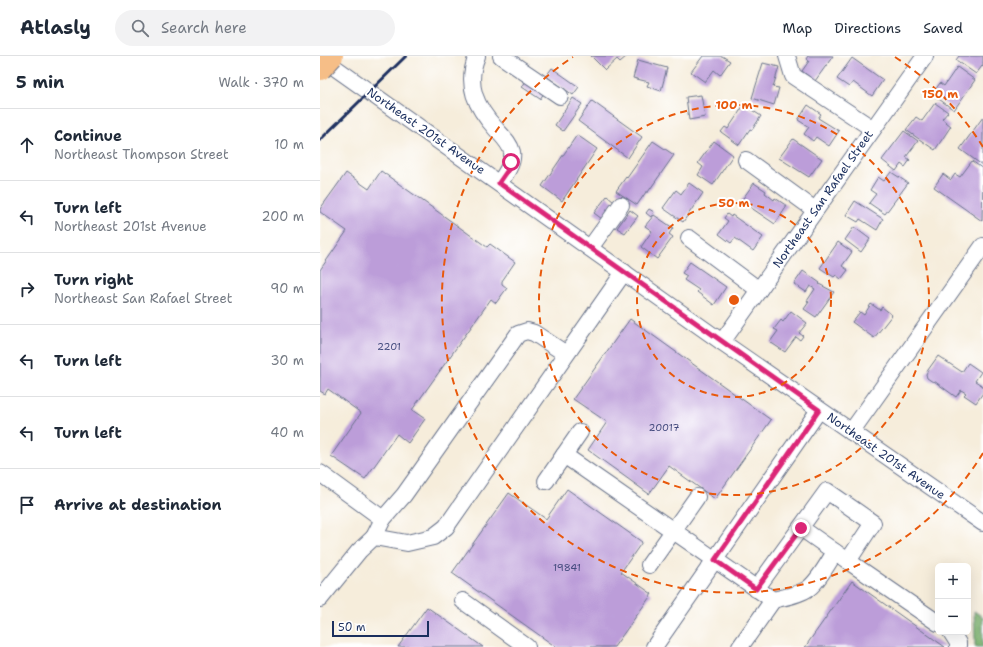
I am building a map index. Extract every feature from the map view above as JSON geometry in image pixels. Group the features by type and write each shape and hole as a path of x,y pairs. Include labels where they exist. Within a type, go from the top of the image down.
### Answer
{"highway":[{"path":"320,69 332,56"}],"street":[{"path":"477,56 473,66 472,82 478,106 487,120 508,142 512,152 508,170 499,183"},
{"path":"501,56 560,96"},
{"path":"787,56 793,76 873,129"},
{"name":"Northeast San Rafael Street","path":"722,342 925,56"},
{"name":"Northeast 201st Avenue","path":"320,57 850,432 983,523"},
{"path":"746,160 816,210"},
{"path":"590,248 621,205"},
{"path":"689,238 759,290"},
{"path":"850,432 983,246"},
{"path":"374,536 407,543 433,537 446,527 624,272"},
{"path":"320,599 359,551 374,536 382,519 404,495 518,334 527,331 534,333 566,354"},
{"path":"654,647 819,410"},
{"path":"546,481 580,432"},
{"path":"564,455 773,600"},
{"path":"320,473 382,519"},
{"path":"740,647 773,600 800,593 809,588 873,523 827,492 756,589"},
{"path":"649,565 697,497"},
{"path":"801,528 935,621"},
{"path":"463,601 527,647"},
{"path":"953,635 958,643 958,647"}],"green space":[{"path":"974,611 983,617 983,647 975,647"}],"building":[{"path":"591,56 627,56 620,62 617,59 605,70"},
{"path":"703,56 722,56 730,61 720,75 714,70 705,82 691,72"},
{"path":"808,56 833,56 815,81 802,71 809,61 806,59"},
{"path":"959,56 983,56 983,67 982,66 976,74 956,60"},
{"path":"852,58 883,80 872,96 853,82 849,87 837,79"},
{"path":"638,60 667,68 661,91 647,86 649,82 633,78"},
{"path":"763,63 779,67 773,87 779,88 774,105 752,98"},
{"path":"957,67 975,80 954,110 932,94 940,83 944,86"},
{"path":"552,68 579,87 573,95 546,76"},
{"path":"528,78 546,90 540,99 522,87"},
{"path":"701,95 705,117 689,120 686,97"},
{"path":"573,98 582,104 563,131 555,125"},
{"path":"592,101 642,137 628,158 578,121"},
{"path":"935,103 948,112 942,119 951,126 935,150 906,130 916,117 922,121"},
{"path":"744,105 761,116 752,130 750,129 739,145 721,132 725,127 728,129"},
{"path":"808,105 821,114 818,118 839,131 829,146 816,137 813,141 804,134 809,127 798,120"},
{"path":"983,117 983,163 982,165 960,149"},
{"path":"904,131 918,141 906,157 910,160 905,167 901,164 896,171 882,160"},
{"path":"577,135 597,149 562,201 542,186"},
{"path":"793,139 822,159 809,177 779,158"},
{"path":"653,141 674,155 637,205 616,191"},
{"path":"714,141 733,155 713,185 698,175 703,167 698,163"},
{"path":"972,161 983,169 982,221 934,187 943,174 951,180 955,174 960,177"},
{"path":"381,171 487,247 490,244 515,262 502,281 502,284 507,288 496,303 491,299 412,410 425,419 408,443 397,434 365,479 331,456 361,413 328,389 325,394 320,391 320,270 347,231 320,212 320,209 346,173 369,189"},
{"path":"891,172 908,183 885,214 869,203 876,194 870,190 878,177 884,181"},
{"path":"689,183 703,193 683,222 663,208 676,190 681,194"},
{"path":"754,183 766,191 765,193 774,200 775,198 787,206 775,224 741,201"},
{"path":"607,196 614,202 602,219 594,213"},
{"path":"855,201 883,219 877,230 860,219 858,222 846,215"},
{"path":"649,209 654,212 651,217 646,213"},
{"path":"630,210 638,216 625,233 617,228"},
{"path":"727,214 731,217 732,215 763,237 753,251 735,238 731,243 719,234 728,221 724,218"},
{"path":"654,215 673,228 669,234 673,237 657,259 641,247 652,231 645,226"},
{"path":"854,227 870,239 861,252 845,240"},
{"path":"838,242 852,252 842,266 848,270 841,279 836,275 834,277 820,268"},
{"path":"690,262 726,287 714,305 697,292 699,290 684,280 687,276 682,273"},
{"path":"803,271 820,283 819,284 834,292 816,317 804,309 809,302 807,301 815,289 810,286 806,292 794,284"},
{"path":"871,304 880,310 882,307 892,315 874,338 852,322 860,312 864,315"},
{"path":"791,311 807,323 799,333 803,336 800,340 796,337 785,352 770,342 778,331 774,329 781,320 783,322"},
{"path":"630,319 771,420 715,499 669,466 649,494 588,450 607,422 573,399"},
{"path":"938,356 962,372 968,363 981,372 975,381 983,386 983,393 976,403 964,395 966,393 961,390 956,397 934,381 933,382 927,378 926,374 928,370"},
{"path":"567,489 642,542 621,572 652,594 614,647 556,647 452,573 509,493 546,519"},
{"path":"852,581 945,647 805,647"},
{"path":"427,607 483,647 398,647"}],"railway":[{"path":"320,140 406,56"}],"route":[{"path":"511,162 508,170 499,183 819,410 715,560 756,589 801,528"}]}
